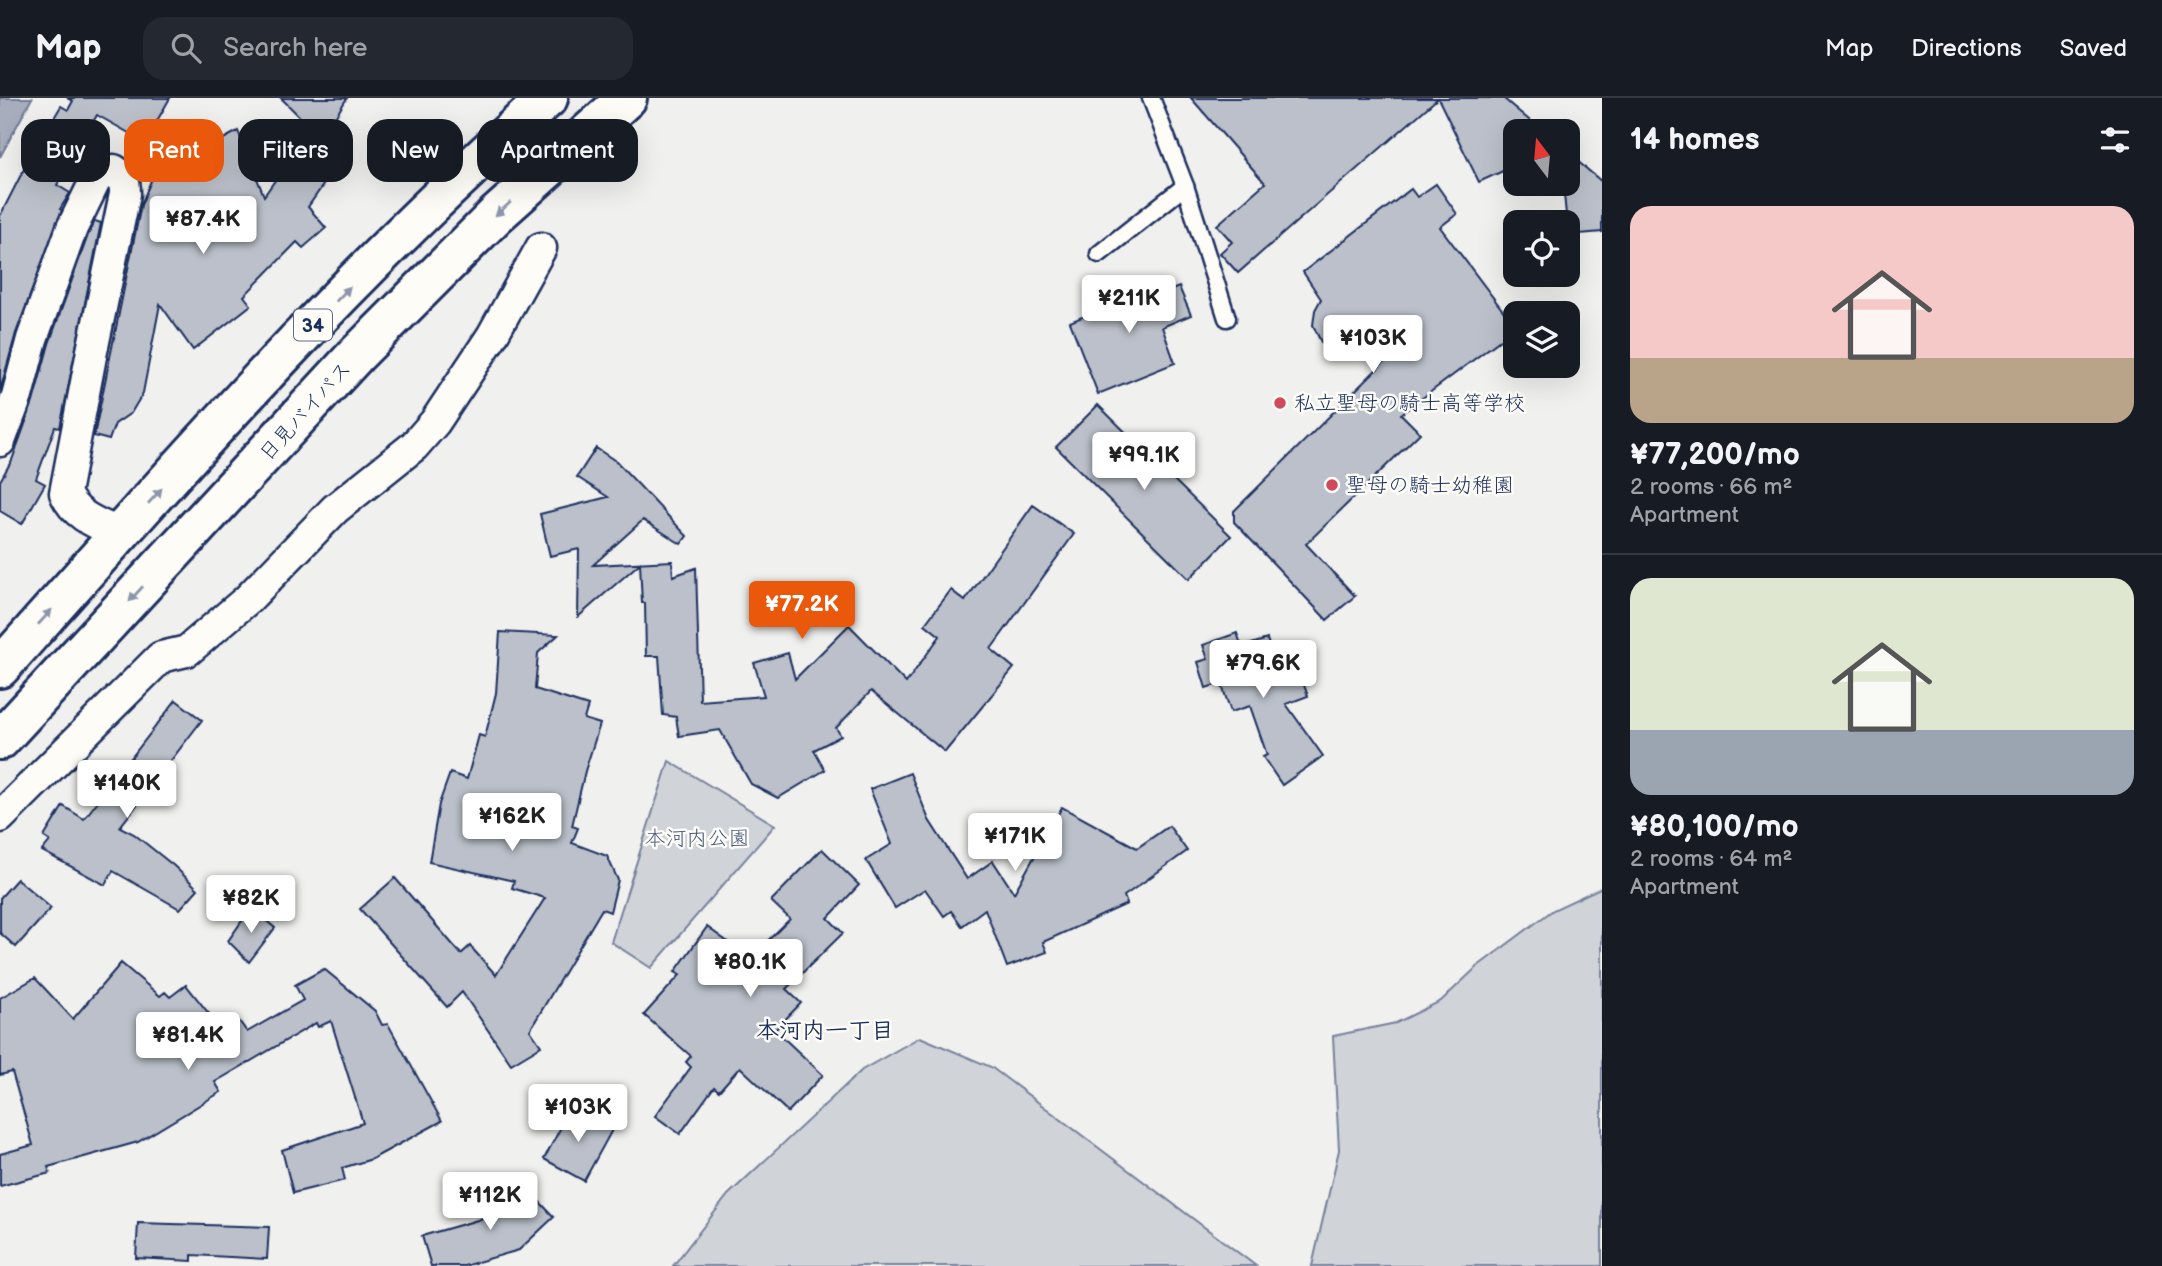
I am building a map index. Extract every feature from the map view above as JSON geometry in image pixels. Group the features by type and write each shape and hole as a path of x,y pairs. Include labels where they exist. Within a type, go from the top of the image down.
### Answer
{"highway":[{"name":"34","path":"0,668 229,413 364,272 548,98"},
{"name":"日見バイパス","path":"0,740 356,355 496,215 627,98"},
{"path":"121,534 181,543"}],"street":[{"path":"0,441 17,396 32,339 72,228 97,177 114,170 122,175 125,194 65,493 69,503 80,513 121,534"},
{"path":"0,817 161,657 187,650 197,642 248,599 335,509 414,446 435,422 492,336 541,248"}],"lane":[{"path":"1151,98 1185,186 1227,318"},
{"path":"1099,254 1185,186"}],"green space":[{"name":"本河内公園","path":"669,761 775,825 651,968 611,942"},
{"path":"1602,887 1602,1266 1312,1266 1339,1150 1333,1036 1396,1023 1441,1001 1478,966 1553,910"},
{"path":"920,1037 991,1067 1256,1266 673,1266 728,1195 862,1070"}],"water":[{"path":"0,98 32,98 0,157"}],"building":[{"path":"67,98 170,98 158,119 124,119 124,130 110,122 110,119 97,115 95,119 53,119 61,106 68,110 73,101"},
{"path":"281,98 347,98 334,119 302,119"},
{"path":"1191,98 1438,98 1238,273 1220,253 1232,242 1217,225 1265,183"},
{"path":"1438,98 1503,98 1528,119 1503,119 1503,171 1479,182"},
{"path":"238,131 238,182 258,182 264,196 274,182 325,182 308,207 326,228 303,248 297,242 244,296 251,305 193,350 160,304 143,393 131,413 115,424 109,440 94,436 141,205 150,182 224,182 224,139"},
{"path":"1580,163 1602,182 1602,232 1580,234 1580,210 1566,210 1564,196 1580,196"},
{"path":"21,175 21,182 59,182 57,185 70,193 60,209 62,210 16,333 0,391 0,216"},
{"path":"1436,184 1457,214 1440,227 1503,311 1503,338 1401,414 1420,433 1306,544 1355,596 1327,620 1234,522 1234,511 1388,358 1335,353 1321,342 1313,325 1315,310 1321,299 1303,272 1411,189 1417,197"},
{"path":"95,221 101,223 60,428 55,427 36,479 45,484 22,524 0,511 0,481 12,460 33,402 49,344"},
{"path":"1139,280 1147,300 1179,287 1191,315 1162,327 1175,363 1098,394 1070,322 1111,305 1106,292"},
{"path":"1098,405 1231,536 1189,579 1056,447"},
{"path":"596,448 617,462 687,536 681,544 643,520 593,565 672,561 673,576 696,568 700,701 764,696 754,663 788,653 795,679 849,625 906,683 940,636 925,624 951,590 965,601 1033,505 1074,534 991,649 1014,668 945,752 871,691 836,728 841,736 814,750 825,770 778,798 751,784 720,730 679,736 676,717 663,715 659,656 646,656 645,603 642,603 640,563 578,617 579,549 550,556 540,514 608,497 577,477"},
{"path":"500,632 558,635 538,653 535,689 588,706 584,719 600,724 572,826 578,828 572,843 607,856 618,880 610,912 602,909 530,1030 541,1046 511,1064 462,992 447,1007 360,909 395,878 461,954 470,946 496,975 545,898 512,888 514,881 429,862 439,804 450,773 467,779 479,735 485,737 496,693"},
{"path":"1237,633 1242,647 1267,639 1279,674 1297,667 1308,696 1286,704 1323,756 1282,785 1263,757 1267,755 1250,706 1231,712 1221,683 1206,688 1198,662 1208,659 1203,645"},
{"path":"176,700 202,720 120,827 134,834 198,889 180,909 113,871 105,885 42,851 50,841 44,837 63,806 84,819"},
{"path":"910,773 929,820 967,879 993,861 1014,893 1062,807 1137,848 1169,826 1187,851 1124,896 1127,904 1043,942 1047,952 1007,967 985,909 962,926 951,911 944,916 925,889 895,908 866,860 892,844 870,789"},
{"path":"822,849 859,885 828,918 843,933 786,989 801,1003 775,1030 823,1075 788,1112 740,1067 719,1091 714,1087 680,1134 655,1116 691,1067 686,1062 691,1056 644,1015 680,975 675,972 707,927 750,958 790,919 771,901"},
{"path":"17,879 51,908 16,947 0,933 0,898"},
{"path":"251,908 275,928 249,962 228,941"},
{"path":"121,963 160,996 165,992 170,997 186,985 210,1015 186,1046 237,1018 247,1032 303,1000 295,985 324,969 375,1011 382,1025 388,1024 442,1121 372,1159 342,1168 345,1180 293,1193 282,1150 363,1123 331,1021 318,1027 316,1023 215,1082 221,1092 138,1142 48,1167 50,1173 0,1186 0,1154 33,1145 12,1072 0,1075 0,998 35,978 73,1019"},
{"path":"571,1108 612,1130 584,1181 544,1159"},
{"path":"521,1182 554,1217 519,1250 464,1266 431,1266 422,1236 481,1219"},
{"path":"138,1223 269,1227 267,1259 192,1255 192,1261 136,1258"}],"place":[{"name":"私立聖母の騎士高等学校","path":"1280,403"},
{"name":"聖母の騎士幼稚園","path":"1332,485"}],"district":[{"name":"本河内一丁目","path":"825,1030"}]}
